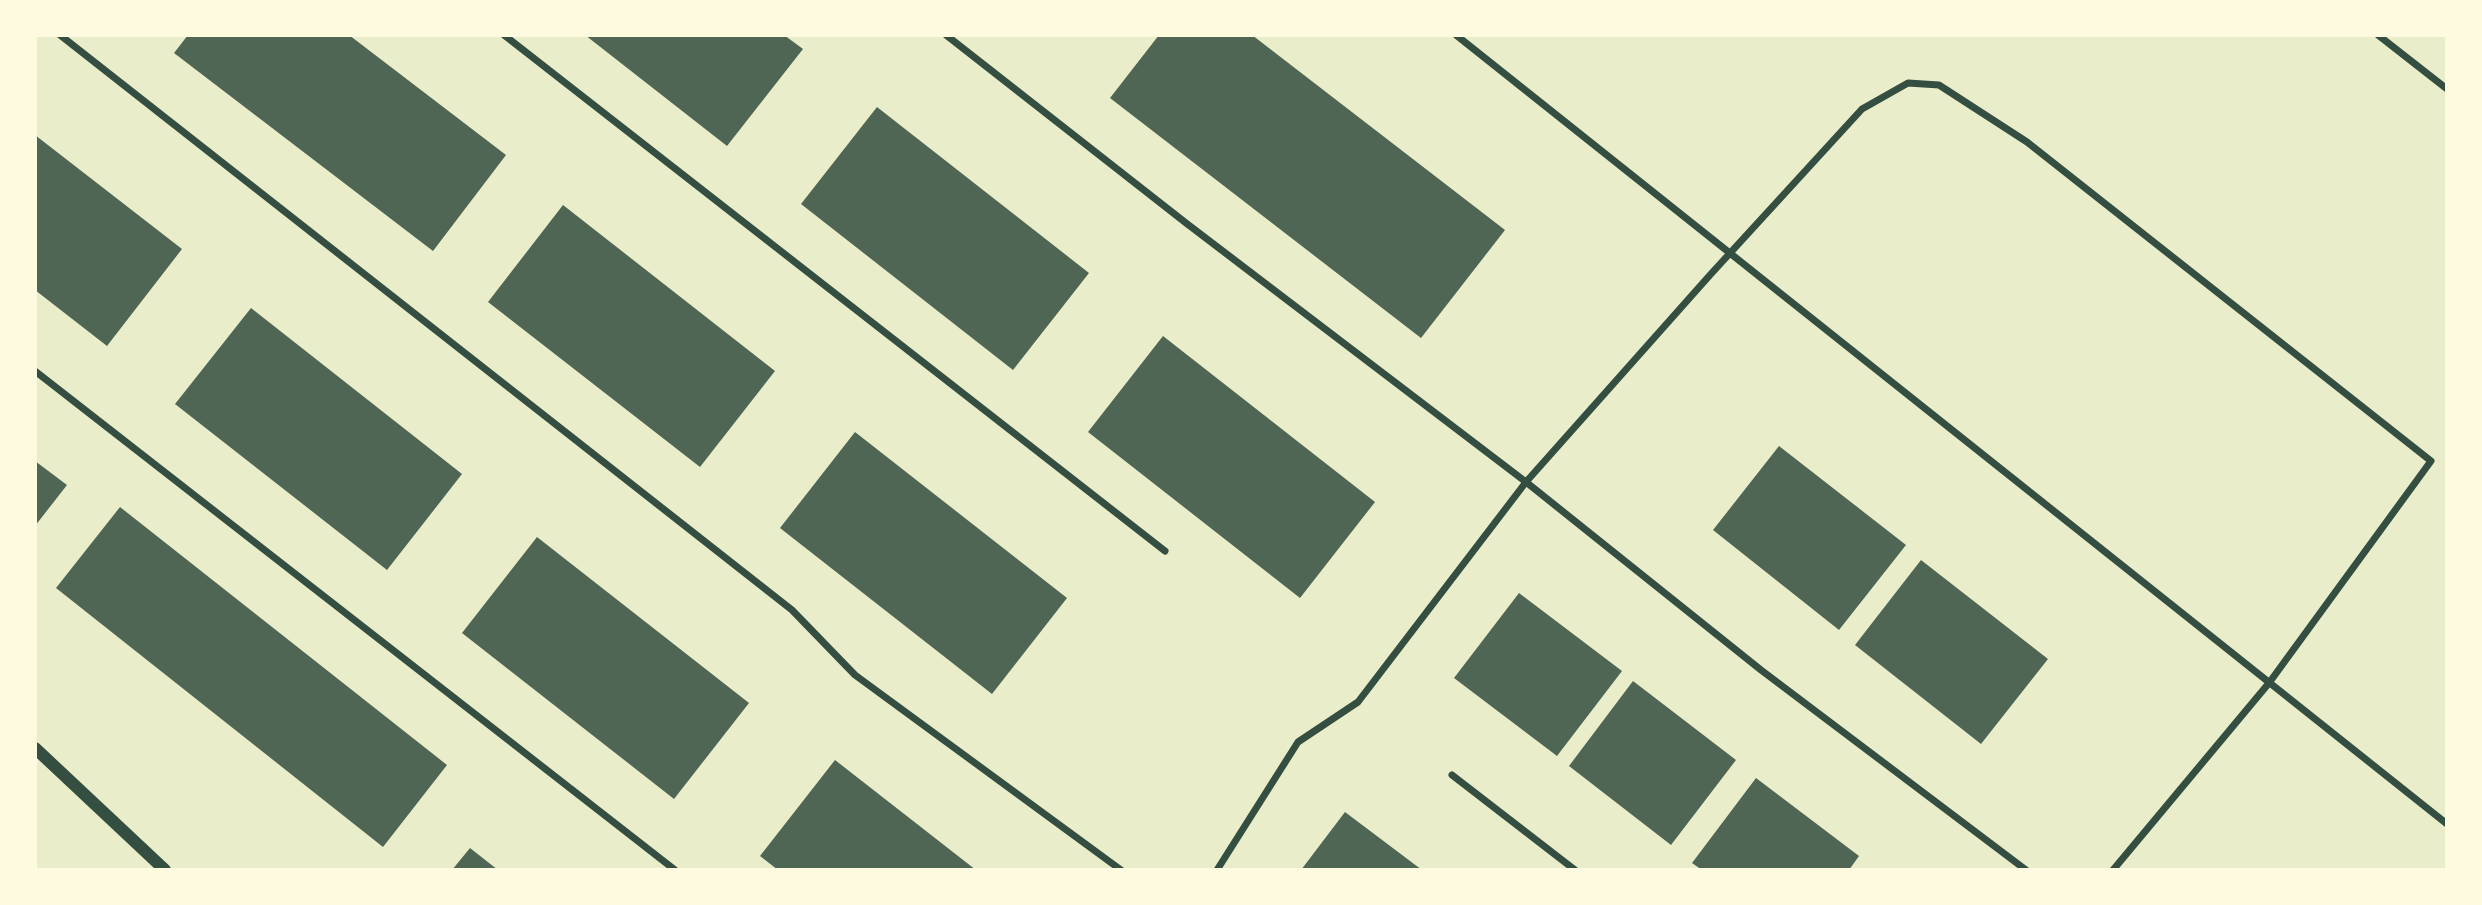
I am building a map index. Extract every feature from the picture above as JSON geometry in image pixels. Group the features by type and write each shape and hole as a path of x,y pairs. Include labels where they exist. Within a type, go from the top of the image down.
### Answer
{"street":[{"path":"60,35 792,610 855,675 1121,870"},
{"path":"504,35 1165,551"},
{"path":"946,35 1197,232 1526,482 1761,670 2026,870"},
{"path":"1456,35 2447,824"},
{"path":"2378,35 2447,89"},
{"path":"1217,870 1298,742 1358,702 1526,482 1862,109 1908,83 1939,85 2027,142 2431,461 2269,683 2113,870"},
{"path":"35,372 675,870"},
{"path":"35,748 165,870"},
{"path":"1452,775 1575,870"}],"building":[{"path":"188,35 349,35 506,155 433,251 174,53"},
{"path":"585,35 784,35 803,49 727,146"},
{"path":"1159,35 1252,35 1505,230 1421,338 1110,98"},
{"path":"877,107 1089,273 1013,370 801,204"},
{"path":"35,135 182,249 107,346 35,290"},
{"path":"563,205 775,371 700,467 488,302"},
{"path":"251,308 462,474 387,570 175,404"},
{"path":"1163,336 1375,502 1300,598 1088,432"},
{"path":"855,432 1067,598 992,694 780,528"},
{"path":"1779,446 1906,545 1839,630 1713,530"},
{"path":"35,461 67,485 35,526"},
{"path":"120,507 447,765 383,847 56,588"},
{"path":"537,537 749,703 674,799 462,633"},
{"path":"1921,560 2048,659 1981,744 1855,645"},
{"path":"1519,593 1622,671 1557,756 1454,678"},
{"path":"1633,681 1736,760 1671,845 1569,766"},
{"path":"835,760 976,870 778,870 760,856"},
{"path":"1756,778 1859,856 1849,870 1702,870 1692,863"},
{"path":"1345,812 1422,870 1301,870"},
{"path":"470,848 498,870 452,870"}]}
